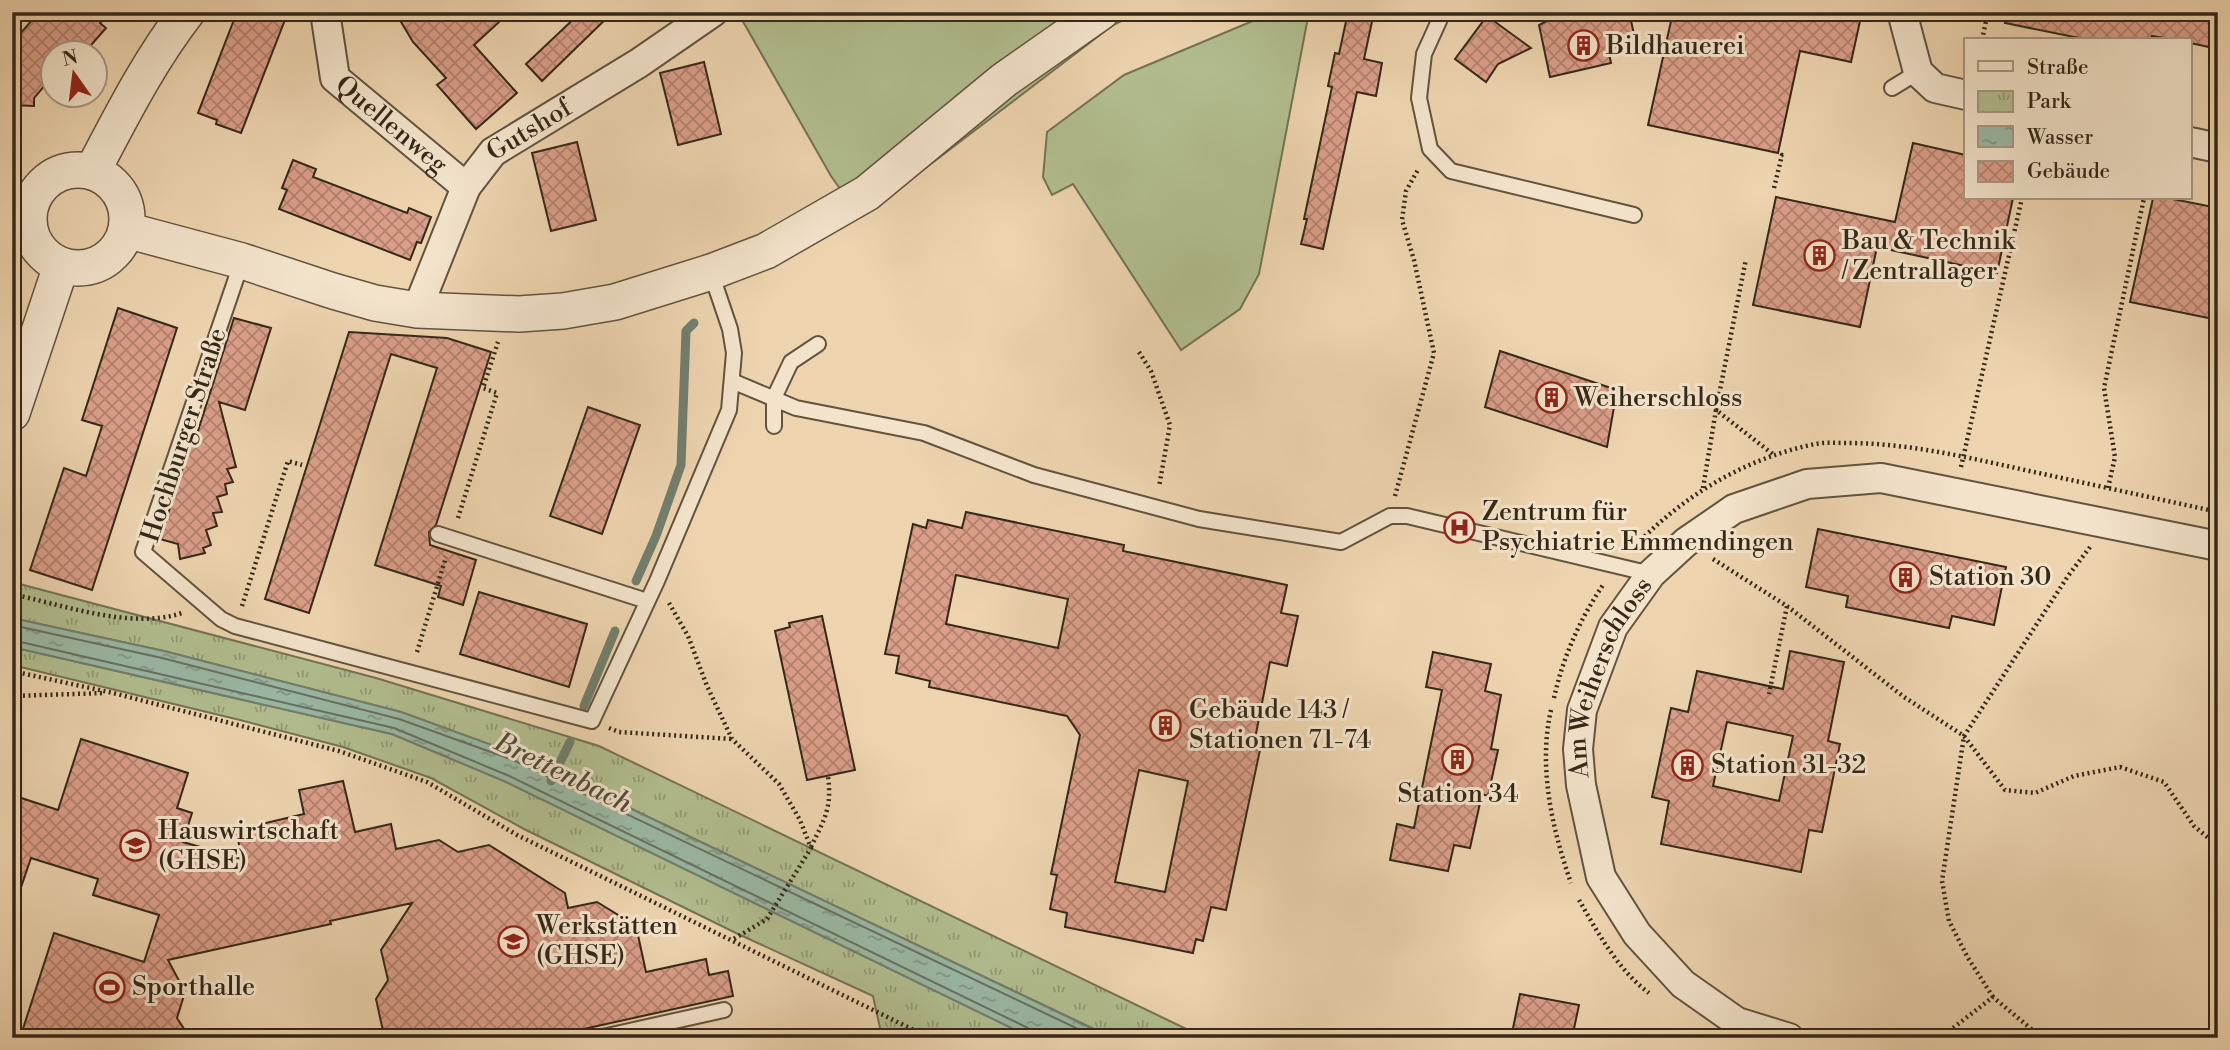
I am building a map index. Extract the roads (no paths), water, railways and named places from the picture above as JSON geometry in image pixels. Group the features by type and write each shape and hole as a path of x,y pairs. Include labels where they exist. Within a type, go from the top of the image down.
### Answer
{"street":[{"path":"92,172 142,80 169,35 187,12"},
{"name":"Quellenweg","path":"325,12 335,78 466,187"},
{"name":"Gutshof","path":"417,310 466,187 494,152 639,63 713,12"},
{"path":"126,230 242,261 375,303 417,310 519,314 563,311 615,302 711,272 766,251 867,192 1004,80 1101,12"},
{"path":"1902,12 1919,72 1935,89 1964,95"},
{"path":"2192,142 2218,148"},
{"path":"72,170 92,172 109,180 122,195 127,212 126,230 118,248 101,263 80,268 61,266 46,257 34,243 21,205 51,177 72,170"},
{"path":"12,413 61,266"},
{"name":"Am Weiherschloss","path":"1789,1038 1737,1022 1682,984 1637,934 1601,877 1581,785 1578,749 1582,710 1613,627 1651,574 1686,542 1734,509 1807,484 1881,478 2218,546"}],"lane":[{"path":"1443,12 1423,54 1419,98 1430,149 1451,171 1634,215"},
{"path":"1892,88 1919,72"},
{"name":"Hochburger Straße","path":"242,261 144,552 221,619 235,626 592,721 647,601"},
{"path":"438,534 647,601 725,422 732,381 733,354 730,330 711,272"},
{"path":"774,426 774,398 791,362 818,344"},
{"path":"732,381 796,408 924,433 1034,475 1199,519 1341,542 1390,516 1407,516 1651,574"},
{"path":"598,1038 724,1010"}],"water":[{"path":"12,618 164,651 401,712 516,754 1112,1038 1032,1038 504,781 392,734 12,647"}],"waterway":[{"path":"636,581 656,536 681,465 686,331 694,323"},
{"path":"584,706 615,631"},
{"name":"Brettenbach","path":"551,781 570,742"}],"place":[{"name":"Bildhauerei","path":"1583,46"},
{"name":"Bau & Technik / Zentrallager","path":"1819,256"},
{"name":"Weiherschloss","path":"1551,398"},
{"name":"Zentrum für Psychiatrie Emmendingen","path":"1459,527"},
{"name":"Station 30","path":"1906,577"},
{"name":"Gebäude 143 / Stationen 71-74","path":"1166,725"},
{"name":"Station 34","path":"1458,759"},
{"name":"Station 31-32","path":"1688,765"},
{"name":"Hauswirtschaft (GHSE)","path":"135,846"},
{"name":"Werkstätten (GHSE)","path":"513,941"},
{"name":"Sporthalle","path":"109,987"}]}
